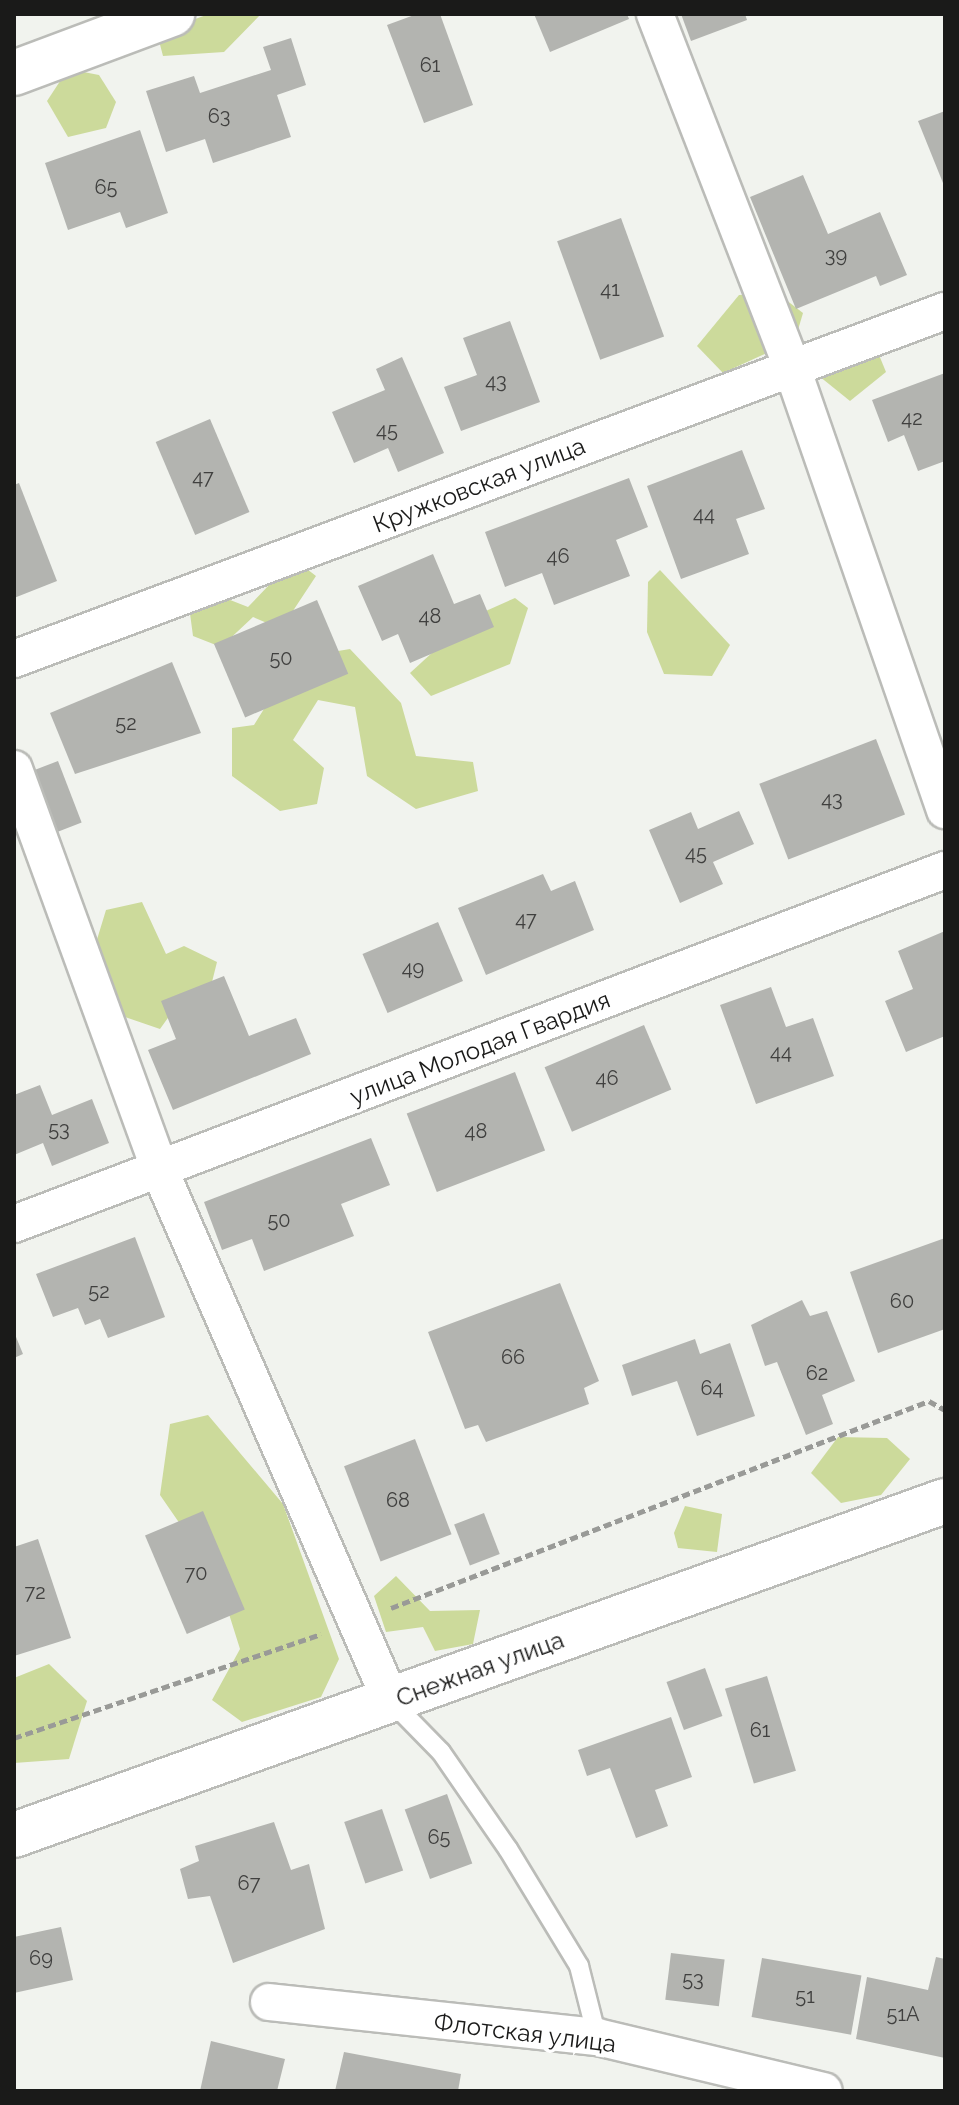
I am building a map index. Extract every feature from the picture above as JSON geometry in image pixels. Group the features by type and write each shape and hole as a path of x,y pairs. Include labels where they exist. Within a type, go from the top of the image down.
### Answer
{"street":[{"path":"14,73 172,14"},
{"path":"655,14 792,368 945,810"},
{"name":"Кружковская улица","path":"14,659 945,311"},
{"path":"14,769 160,1171 391,1701"},
{"name":"улица Молодая Гвардия","path":"14,1224 945,870"},
{"name":"Снежная улица","path":"14,1835 945,1502"},
{"name":"Флотская улица","path":"269,2002 597,2037 824,2091"}],"lane":[{"path":"391,1701 441,1752 508,1849 579,1966 597,2037"}],"path":[{"path":"14,1738 354,1622 929,1401 945,1410"}],"green space":[{"path":"209,14 261,14 224,52 163,56 157,33"},
{"path":"68,69 99,75 116,102 106,128 68,137 47,101"},
{"path":"777,293 803,313 795,340 723,373 697,346 739,295"},
{"path":"870,333 886,372 850,401 819,376"},
{"path":"294,559 316,576 281,629 253,617 221,647 193,636 189,606 220,596 248,607"},
{"path":"660,570 730,645 712,676 664,674 647,632 648,582"},
{"path":"515,598 528,608 510,664 431,696 410,673 470,618"},
{"path":"350,649 401,703 416,756 473,762 478,791 416,809 367,776 355,707 318,700 293,740 324,768 317,804 280,811 232,776 232,728 254,725 285,675 308,656"},
{"path":"142,902 166,954 184,946 217,962 209,994 180,1001 160,1029 125,1017 95,946 106,910"},
{"path":"208,1415 283,1504 339,1659 321,1697 242,1722 212,1700 240,1649 218,1579 160,1495 170,1424"},
{"path":"838,1437 887,1438 910,1459 881,1495 841,1503 811,1473"},
{"path":"685,1506 722,1514 717,1552 678,1548 674,1533"},
{"path":"396,1576 430,1611 480,1610 473,1644 435,1651 423,1627 386,1632 374,1596"},
{"path":"49,1664 87,1701 69,1759 14,1763 14,1678"}],"building":[{"path":"417,14 440,14 473,105 424,123 387,25"},
{"path":"534,14 627,14 629,19 550,52"},
{"path":"681,14 745,14 747,20 691,41"},
{"path":"291,38 306,85 277,95 291,137 213,163 205,139 166,152 146,91 194,76 200,93 271,70 263,47"},
{"path":"945,111 945,188 918,121"},
{"path":"140,130 168,213 126,228 120,212 68,230 45,163"},
{"path":"803,175 828,234 880,212 907,275 880,286 876,276 796,309 750,197"},
{"path":"621,218 664,336 600,360 557,241"},
{"path":"510,321 540,402 461,431 444,387 477,375 463,338"},
{"path":"402,357 444,453 398,472 388,448 354,463 332,412 385,390 376,369"},
{"path":"945,373 945,461 918,471 904,435 888,442 872,400"},
{"path":"210,419 249,512 195,535 156,442"},
{"path":"742,450 765,509 736,519 749,554 681,579 647,486"},
{"path":"629,478 648,527 616,540 630,576 554,605 542,573 505,587 485,532"},
{"path":"19,483 57,581 14,598 14,485"},
{"path":"433,554 454,604 480,594 494,627 410,663 398,634 382,641 358,586"},
{"path":"317,600 348,674 245,717 214,644"},
{"path":"172,662 201,733 75,774 50,713"},
{"path":"876,739 905,815 788,859 759,784"},
{"path":"58,761 82,823 41,838 17,777"},
{"path":"739,811 754,844 713,862 723,884 680,903 649,830 691,812 698,829"},
{"path":"543,874 551,891 575,881 594,930 486,975 458,908"},
{"path":"438,922 463,981 388,1013 363,954"},
{"path":"945,931 945,1036 906,1052 885,1001 913,989 898,951"},
{"path":"224,976 249,1036 296,1018 311,1054 173,1110 148,1050 176,1039 161,1001"},
{"path":"771,987 786,1027 813,1018 834,1076 756,1104 720,1005"},
{"path":"644,1025 671,1089 572,1132 545,1067"},
{"path":"515,1072 545,1150 437,1192 407,1114"},
{"path":"40,1085 52,1115 92,1099 109,1143 52,1166 43,1143 14,1155 14,1095"},
{"path":"371,1138 390,1185 341,1204 354,1236 264,1271 252,1239 222,1250 204,1202"},
{"path":"135,1237 165,1317 108,1338 100,1319 85,1325 78,1308 53,1317 36,1274"},
{"path":"945,1238 945,1329 878,1353 850,1272"},
{"path":"560,1283 599,1381 584,1388 589,1404 486,1442 478,1425 465,1429 428,1332"},
{"path":"802,1300 810,1316 827,1311 855,1381 822,1395 833,1424 806,1435 777,1362 765,1366 751,1325"},
{"path":"14,1332 23,1354 14,1358"},
{"path":"695,1339 700,1354 730,1343 755,1416 697,1436 677,1381 632,1396 622,1365"},
{"path":"415,1439 452,1534 381,1561 344,1466"},
{"path":"203,1511 245,1609 187,1634 145,1536"},
{"path":"484,1513 500,1554 470,1566 454,1524"},
{"path":"38,1539 71,1638 14,1656 14,1547"},
{"path":"705,1668 722,1716 684,1730 666,1682"},
{"path":"767,1676 796,1771 754,1784 725,1689"},
{"path":"671,1717 692,1777 655,1790 668,1826 636,1838 610,1768 587,1776 578,1750"},
{"path":"447,1794 472,1864 430,1879 405,1809"},
{"path":"382,1809 403,1870 365,1883 344,1822"},
{"path":"274,1822 291,1870 309,1864 325,1929 233,1963 210,1896 188,1899 180,1869 199,1861 195,1846"},
{"path":"61,1927 73,1980 14,1993 14,1937"},
{"path":"671,1953 725,1960 719,2006 665,2000"},
{"path":"936,1957 945,1959 945,2058 856,2039 867,1977 928,1990"},
{"path":"762,1958 861,1976 851,2035 752,2017"},
{"path":"211,2041 285,2059 277,2091 200,2091"},
{"path":"344,2052 461,2074 458,2091 335,2091"}]}
